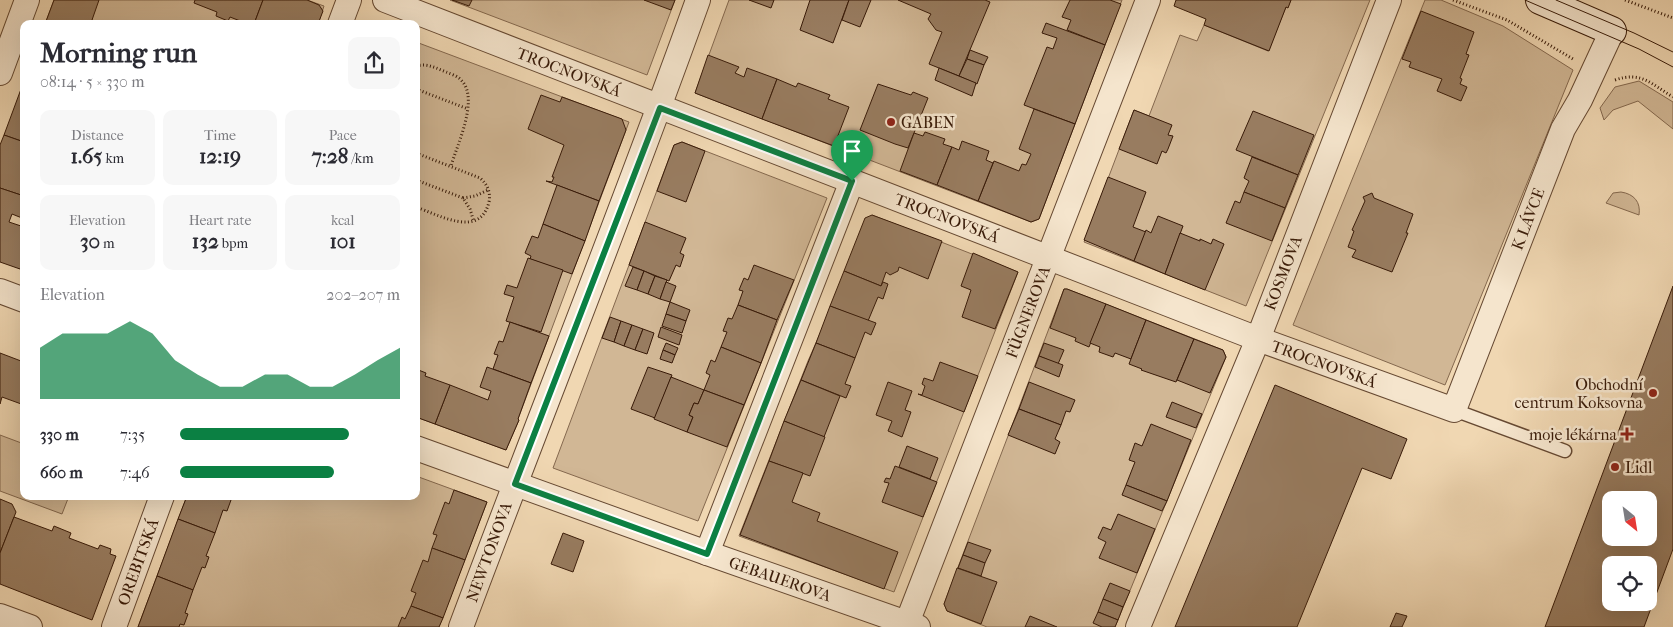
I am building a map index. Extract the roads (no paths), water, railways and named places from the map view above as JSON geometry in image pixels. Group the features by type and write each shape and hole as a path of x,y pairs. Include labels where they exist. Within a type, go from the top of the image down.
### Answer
{"street":[{"path":"0,73 27,0"},
{"path":"342,20 349,0"},
{"name":"TROCNOVSKÁ","path":"385,0 1258,340 1454,410"},
{"name":"NEWTONOVA","path":"461,627 660,108 698,0"},
{"name":"FÜGNEROVA","path":"913,625 1049,257 1148,0"},
{"name":"KOSMOVA","path":"1138,627 1258,340 1389,0"},
{"path":"1540,0 1612,30"},
{"name":"K LÁVCE","path":"1454,410 1563,129 1594,73 1612,30"},
{"path":"707,554 852,181"},
{"path":"0,291 20,298"},
{"name":"GEBAUEROVA","path":"420,449 707,554 913,625"},
{"name":"OREBITSKÁ","path":"114,627 161,500"},
{"path":"0,616 30,627"}],"lane":[{"path":"1454,410 1565,451"}],"tram line":[{"path":"1525,0 1639,49 1673,67"},
{"path":"1556,0 1634,33 1673,52"}],"place":[{"name":"GABEN","path":"891,122"},
{"name":"Obchodní centrum Koksovna","path":"1653,393"},
{"name":"moje lékárna","path":"1627,434"},
{"name":"Lidl","path":"1615,467"}]}
